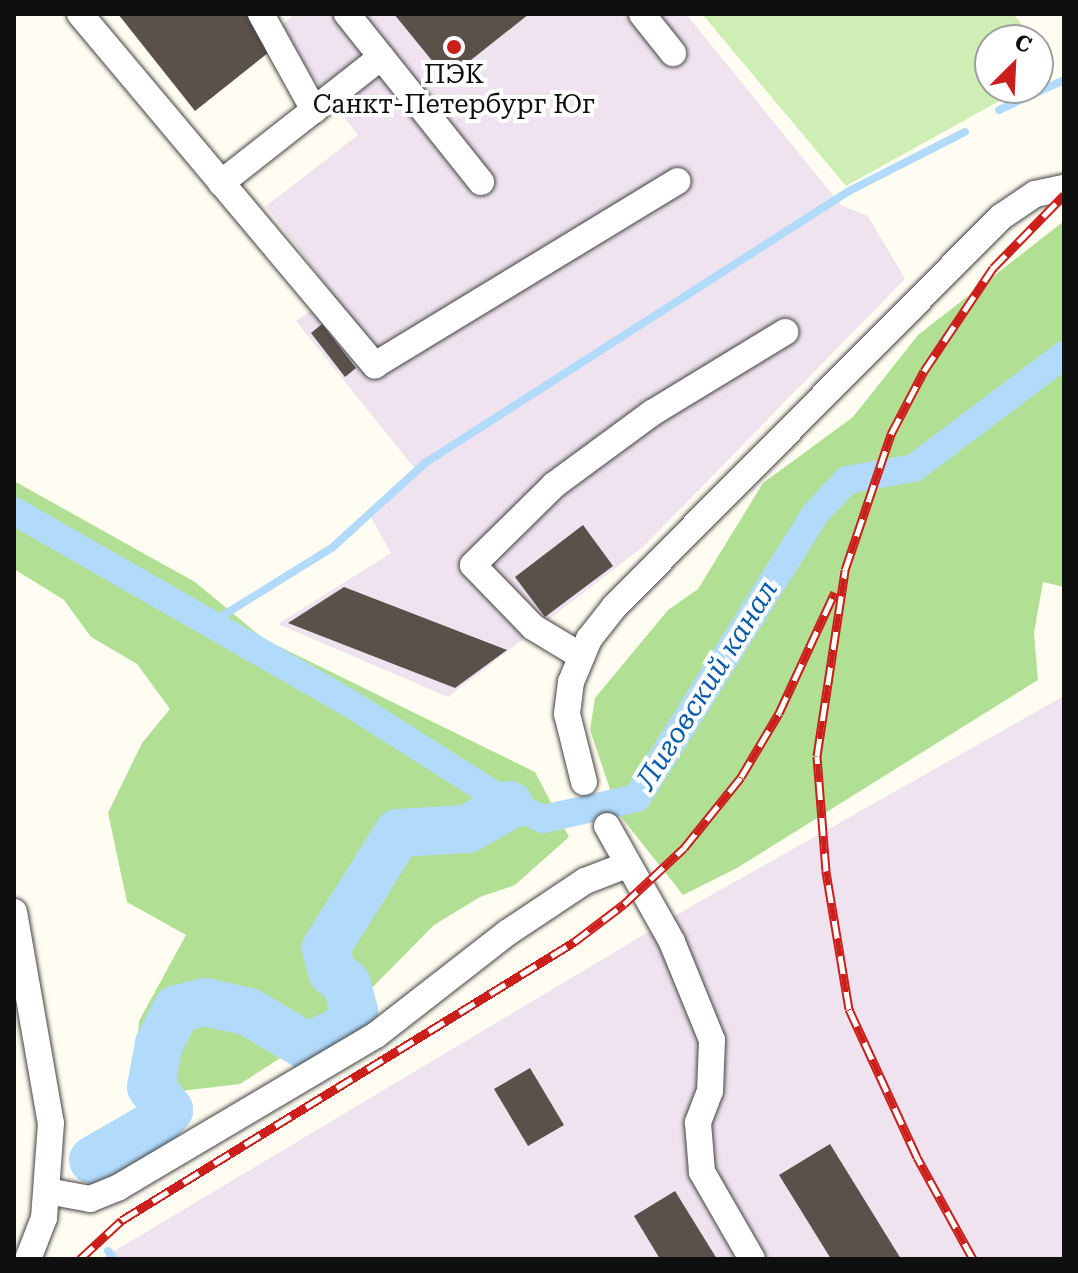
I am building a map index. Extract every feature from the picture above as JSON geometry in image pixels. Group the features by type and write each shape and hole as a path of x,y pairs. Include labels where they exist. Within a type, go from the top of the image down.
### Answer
{"street":[{"path":"80,14 375,365 678,181"},
{"path":"347,14 481,182"},
{"path":"642,14 673,53"},
{"path":"268,17 314,110"},
{"path":"221,183 381,57"},
{"path":"584,782 567,714 581,656 615,606 1001,217 1035,194 1064,188"},
{"path":"581,656 533,627 473,565 554,485 652,413 785,332"},
{"path":"607,826 672,942 712,1040 710,1091 698,1123 702,1172 752,1259"},
{"path":"47,1191 90,1199 119,1187 376,1035 507,933 585,881 627,865"},
{"path":"14,912 51,1123 44,1218 28,1259"}],"shaded area":[{"path":"295,14 686,14 841,205 868,216 905,279 643,547 448,697 278,624 391,553 370,516 415,469 296,321 334,295 266,206 358,135 276,29"},
{"path":"1064,696 1064,1259 101,1259 690,907"}],"green space":[{"path":"702,14 1013,14 1021,24 974,24 974,104 994,104 846,186"},
{"path":"1064,221 1064,587 1043,582 1034,633 1038,680 737,868 683,895 618,813 590,730 595,698 668,610 698,589 763,483 853,417 918,335"},
{"path":"14,481 195,582 264,639 535,772 569,837 515,885 480,897 434,925 367,993 349,1032 305,1042 240,1084 147,1095 134,1080 139,1021 186,935 127,902 108,813 142,743 170,709 137,664 91,637 64,600 14,569"}],"building":[{"path":"118,14 246,14 273,49 195,111"},
{"name":"ПЭК Санкт-Петербург Юг","path":"394,14 529,14 447,79"},
{"path":"322,324 356,368 345,377 311,333"},
{"path":"583,525 613,566 545,617 515,577"},
{"path":"344,587 507,650 455,688 288,623"},
{"path":"530,1068 564,1125 528,1146 494,1089"},
{"path":"830,1144 901,1259 831,1259 779,1175"},
{"path":"675,1191 717,1259 660,1259 634,1216"}],"waterway":[{"path":"999,110 1064,80"},
{"path":"209,624 333,547 425,463 849,191 965,132"},
{"name":"Лиговский канал","path":"14,511 351,704 510,805 543,819 637,798 815,514 847,480 914,468 1064,355"},
{"path":"93,1160 157,1123 169,1110 151,1087 159,1044 177,1009 205,1002 249,1012 308,1047 346,1028 354,1011 347,984 332,972 326,948 398,833 467,829 510,805"},
{"path":"108,1251 114,1259"}],"railway":[{"path":"973,1259 917,1157 849,1009 826,871 817,756 845,570 891,434 924,371 993,268 1064,195"},
{"path":"80,1259 122,1220 574,942 624,904 684,848 741,777 779,713 835,592"}],"place":[{"name":"ПЭК Санкт-Петербург Юг","path":"454,47"}]}
